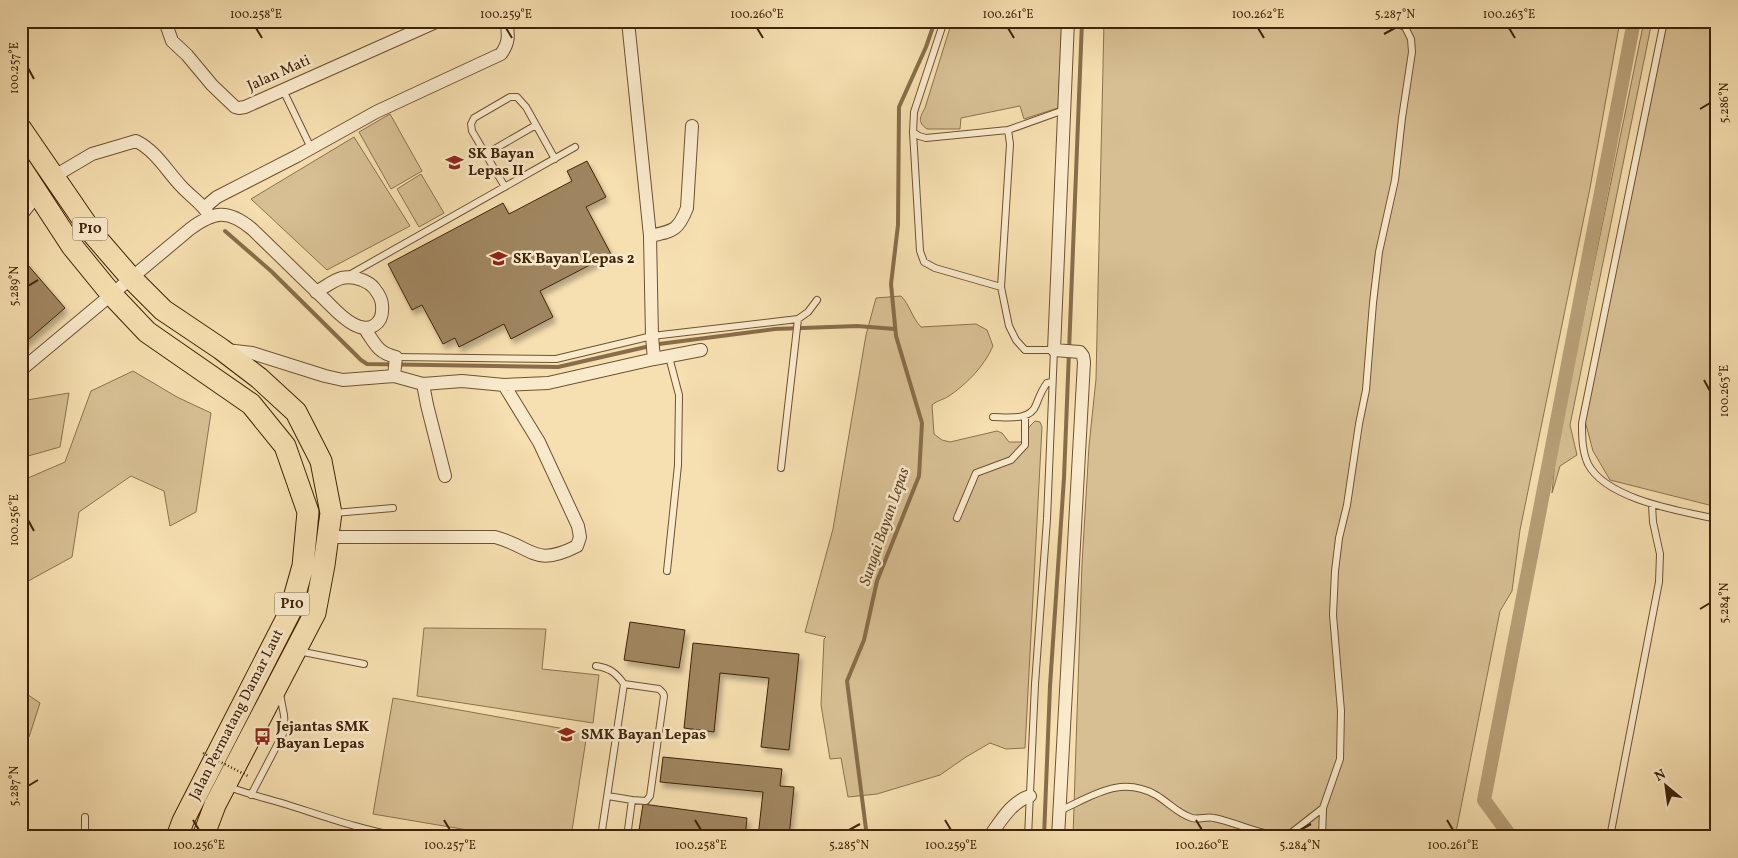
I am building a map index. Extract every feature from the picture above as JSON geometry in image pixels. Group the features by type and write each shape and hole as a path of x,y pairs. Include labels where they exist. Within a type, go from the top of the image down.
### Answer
{"highway":[{"name":"Jalan Permatang Damar Laut","path":"21,129 93,234 131,278 163,310 259,378 296,412 321,461 331,514 315,614 226,785 203,837"},
{"name":"Jalan Permatang Damar Laut","path":"21,168 72,246 112,295 147,332 251,404 285,446 308,512 303,566 290,612 183,821 177,837"}],"street":[{"name":"Jalan Mati","path":"166,21 172,41 187,54 212,85 235,107 239,108 438,21"},
{"path":"21,370 190,229 208,212 217,197 376,112 500,54 507,46 506,21"},
{"path":"628,21 650,236 654,356"},
{"path":"1058,837 1084,362 1080,352 1056,350 1068,21"},
{"path":"650,236 671,231 683,218 687,208 692,126"},
{"path":"53,177 92,154 136,141 158,157 181,186 208,212 225,214 244,222 344,318 365,329 380,352 386,355 395,366 423,384 462,381 504,385 548,383 654,356 669,357 701,350"},
{"path":"21,215 38,194"},
{"path":"316,292 348,275 371,284 379,296 382,305 378,322 373,327 365,329"},
{"path":"221,350 252,353 343,380 395,366"},
{"path":"423,384 426,405 445,476"},
{"path":"328,537 495,537 504,539 530,553 546,557 565,552 577,546 580,537 578,526 538,442 504,385"},
{"path":"989,837 1012,806 1020,799 1030,796"}],"lane":[{"path":"944,21 914,112 920,251 924,262 935,268 1001,287"},
{"path":"1322,837 1324,808 1340,759 1341,711 1333,615 1335,571 1339,538 1347,505 1366,390 1373,303 1380,252 1395,180 1412,52 1410,39 1405,27 1392,21"},
{"path":"1664,21 1582,423 1582,444 1589,465 1601,480 1615,489 1652,505 1717,519"},
{"path":"283,90 311,148"},
{"path":"505,187 472,131 471,124 474,118 510,97 517,97 526,106 555,159"},
{"path":"914,132 926,138 1008,130 1065,110"},
{"path":"486,154 536,125"},
{"path":"1008,130 1010,144 1001,287 1009,326 1016,340 1025,350 1056,350 1052,382 1047,519 1035,684 1028,837"},
{"path":"348,275 575,147"},
{"path":"395,366 556,359 652,338 798,319 808,312 817,300"},
{"path":"781,468 798,319"},
{"path":"667,571 678,465 679,395 669,357"},
{"path":"993,417 1025,416 1034,411 1044,386 1052,382"},
{"path":"957,518 976,473 1011,460 1026,445 1025,416"},
{"path":"1610,837 1659,582 1660,554 1653,522 1652,505"},
{"path":"331,514 393,508"},
{"path":"295,650 364,664"},
{"path":"596,666 607,668 616,673 624,684 601,837"},
{"path":"608,796 646,801 650,796 664,696 659,689 624,684"},
{"path":"251,795 285,730 278,686"},
{"path":"226,785 251,795 280,802 366,830 402,837"},
{"path":"1059,811 1112,787 1126,786 1142,788 1158,796 1172,808 1193,819 1212,817 1268,835 1285,837 1324,808"},
{"path":"627,837 632,800"},
{"path":"85,817 85,831 88,837"}],"path":[{"path":"203,753 248,776"}],"shaded area":[{"path":"952,21 1062,21 1058,108 1024,119 1020,106 961,118 960,129 927,129 921,122 921,117"},
{"path":"1104,21 1620,21 1590,188 1520,530 1512,591 1500,611 1455,837 1073,837 1082,564 1089,446 1096,379"},
{"path":"1644,21 1652,21 1570,425 1577,455 1560,466 1552,493 1556,450"},
{"path":"1667,21 1717,21 1717,507 1610,480 1593,451 1585,421 1602,327"},
{"path":"390,114 422,171 391,189 359,132"},
{"path":"354,137 410,226 327,270 251,199"},
{"path":"421,174 444,213 419,227 397,189"},
{"path":"901,296 921,327 976,324 987,330 993,346 980,367 963,386 932,405 934,434 942,440 950,442 997,431 1002,433 1009,442 1021,442 1035,421 1040,422 1042,427 1025,748 1006,749 990,743 940,775 877,794 848,797 841,758 830,759 821,705 824,639 826,637 805,632 833,529 866,335 876,298"},
{"path":"133,371 177,397 211,413 196,512 170,526 164,491 131,476 79,512 72,557 21,585 21,481 65,462 91,391"},
{"path":"69,393 60,447 21,458 21,401"},
{"path":"424,628 546,629 542,669 599,675 593,723 417,696"},
{"path":"21,690 40,703 29,737 21,739"},
{"path":"393,698 587,733 571,837 509,837 373,814"}],"building":[{"name":"SK Bayan Lepas 2","path":"587,161 606,197 586,207 611,254 540,291 553,317 511,339 504,324 459,347 455,338 443,344 422,305 412,310 388,264 503,203 509,214 572,181 567,171"},
{"path":"21,257 65,308 21,346"},
{"path":"630,622 685,630 679,668 624,660"},
{"path":"693,643 799,654 789,750 761,747 769,678 720,673 714,732 684,728"},
{"path":"663,757 782,769 780,786 794,787 789,837 758,837 763,792 660,782"},
{"path":"643,804 747,818 745,837 638,837"}],"waterway":[{"name":"Sungai Bayan Lepas","path":"867,837 847,681 864,640 877,581 919,476 922,423 896,336 891,284 898,225 899,107 926,47 935,21"},
{"path":"1044,837 1050,686 1064,478 1082,21"},
{"path":"1511,837 1484,800 1634,21"},
{"path":"225,231 271,271 367,364 558,367 659,344 775,329 857,326 895,329"}],"place":[{"name":"SK Bayan Lepas II","path":"454,163"},
{"name":"SK Bayan Lepas 2","path":"499,259"},
{"name":"SMK Bayan Lepas","path":"567,735"},
{"name":"Jejantas SMK Bayan Lepas","path":"262,736"}]}
